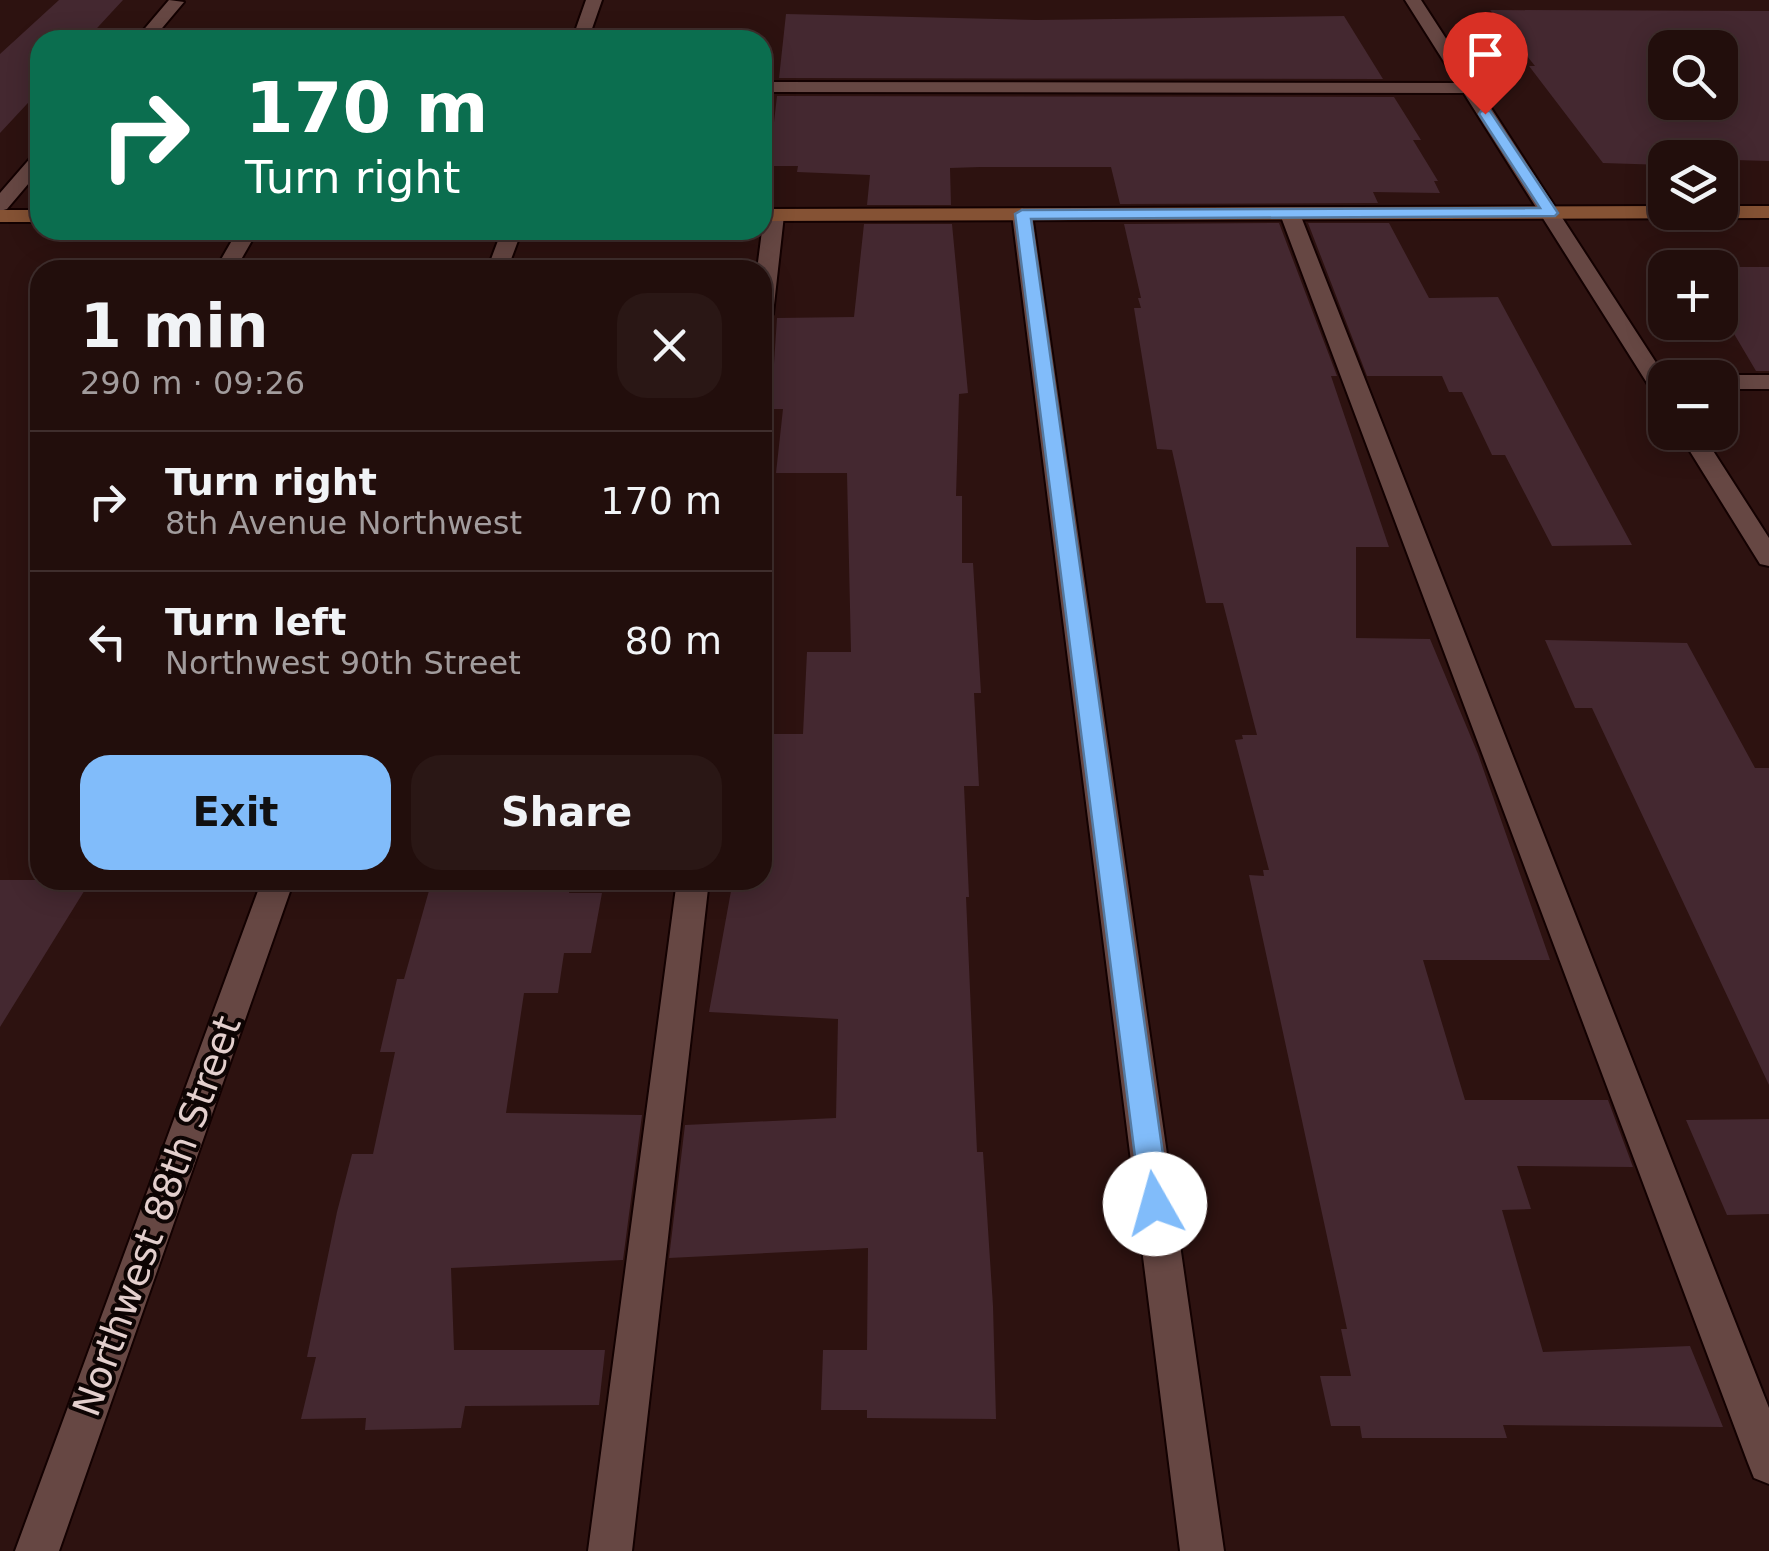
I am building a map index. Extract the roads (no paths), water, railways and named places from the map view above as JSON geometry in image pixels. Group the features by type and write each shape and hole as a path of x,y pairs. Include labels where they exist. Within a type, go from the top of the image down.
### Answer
{"street":[{"path":"584,30 594,0"},
{"path":"1413,0 1648,363"},
{"path":"152,30 176,1"},
{"path":"772,87 1468,88"},
{"path":"0,205 30,170"},
{"path":"772,215 1769,212"},
{"path":"1022,214 1202,1551"},
{"path":"1290,214 1769,1464"},
{"path":"0,216 30,216"},
{"path":"1738,382 1769,382"},
{"path":"1701,450 1769,558"},
{"name":"Northwest 88th Street","path":"37,1551 274,890"},
{"path":"610,1551 691,890"}]}
